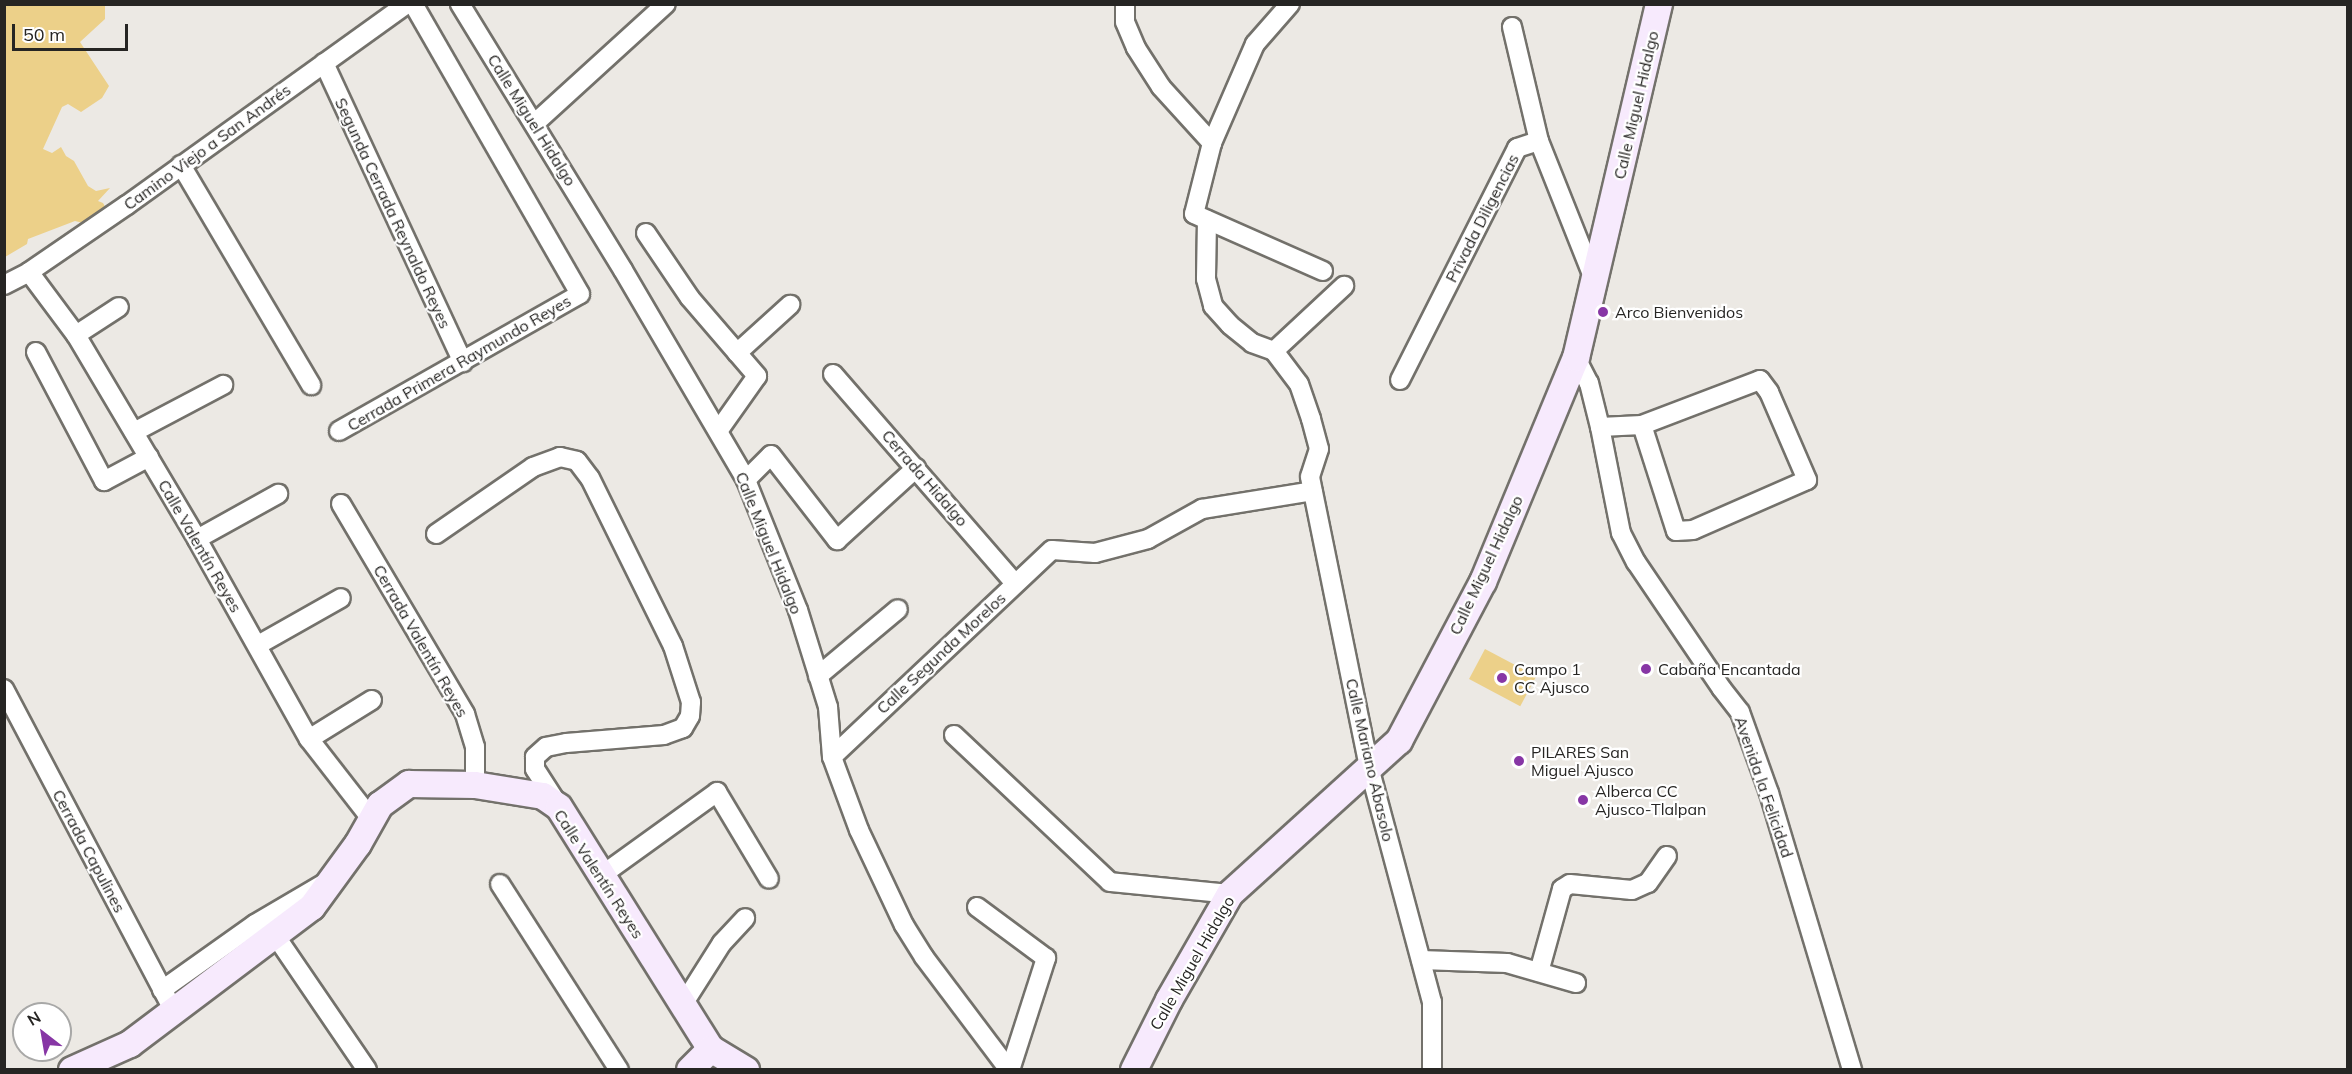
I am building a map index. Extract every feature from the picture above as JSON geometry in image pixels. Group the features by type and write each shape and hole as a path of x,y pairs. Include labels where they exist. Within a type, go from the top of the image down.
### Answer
{"main road":[{"name":"Calle Miguel Hidalgo","path":"1134,1070 1169,1000 1230,894 1399,741 1482,582 1576,358 1659,4"},
{"name":"Calle Valentín Reyes","path":"72,1070 130,1044 312,907 337,875 380,805 409,784 475,785 543,796 559,807 711,1049 746,1070"},
{"path":"690,1070 711,1049"}],"street":[{"name":"Camino Viejo a San Andrés","path":"4,285 29,272 407,4"},
{"name":"Cerrada Primera Raymundo Reyes","path":"339,431 580,294 413,4"},
{"name":"Calle Miguel Hidalgo","path":"460,4 746,480 785,575 818,676 828,707 832,757 859,830 904,925 924,957 1010,1070"},
{"path":"534,124 666,4"},
{"path":"1125,4 1125,22 1142,57 1161,87 1212,143"},
{"path":"1290,4 1256,44 1212,143 1200,217 1206,279 1213,306 1230,325 1252,343 1274,351 1344,285"},
{"path":"1512,27 1539,141 1594,279"},
{"name":"Segunda Cerrada Reynaldo Reyes","path":"324,63 463,362"},
{"name":"Privada Diligencias","path":"1400,380 1517,148 1539,141"},
{"path":"181,165 311,385"},
{"path":"1200,217 1323,271"},
{"path":"646,233 690,298 757,376 718,431"},
{"name":"Calle Valentín Reyes","path":"29,272 76,335 197,539 309,739 372,819"},
{"path":"737,352 790,305"},
{"path":"76,335 119,307"},
{"name":"Calle Mariano Abasolo","path":"1274,351 1299,384 1319,449 1310,477 1369,767 1432,1002 1432,1070"},
{"path":"36,352 104,481 148,457"},
{"name":"Avenida la Felicidad","path":"1576,358 1589,383 1600,427 1620,533 1636,562 1740,712 1776,815 1852,1070"},
{"name":"Cerrada Hidalgo","path":"833,374 1015,583"},
{"path":"1600,427 1642,425 1760,380 1769,392 1807,480 1693,530 1676,531 1642,425"},
{"path":"134,432 223,385"},
{"path":"746,480 771,455 837,540 916,468"},
{"path":"436,534 533,467 560,457 577,461 590,477 673,646 691,702 690,717 682,728 664,735 566,742 546,747 535,757 535,769 559,807"},
{"name":"Calle Segunda Morelos","path":"832,757 1052,550 1095,553 1148,539 1202,509 1313,491"},
{"path":"197,539 278,494"},
{"name":"Cerrada Valentín Reyes","path":"341,504 465,714 475,747 475,785"},
{"path":"258,645 341,598"},
{"path":"818,676 898,609"},
{"name":"Cerrada Capulines","path":"4,689 174,1012"},
{"path":"309,739 372,700"},
{"path":"954,735 1110,882 1230,894"},
{"path":"602,875 717,792 769,879"},
{"path":"1539,972 1562,889 1569,884 1632,890 1648,884 1667,856"},
{"path":"162,990 255,924 337,875"},
{"path":"500,884 619,1070"},
{"name":"Calle Miguel Hidalgo","path":"977,908 1046,958 1010,1070"},
{"path":"682,1006 722,943 745,918"},
{"path":"275,935 367,1070"},
{"path":"1421,960 1507,963 1576,983"}],"shaded area":[{"path":"5,5 105,5 105,19 80,42 109,86 102,98 81,112 68,104 62,107 43,149 52,153 61,147 66,156 74,161 88,186 96,191 110,188 98,201 103,203 111,217 83,223 75,221 28,239 27,244 5,257"},
{"name":"Campo 1 CC Ajusco","path":"1485,649 1536,676 1520,706 1469,679"}],"place":[{"name":"Arco Bienvenidos","path":"1603,312"},
{"name":"Cabaña Encantada","path":"1646,669"},
{"name":"Campo 1 CC Ajusco","path":"1502,678"},
{"name":"PILARES San Miguel Ajusco","path":"1519,761"},
{"name":"Alberca CC Ajusco-Tlalpan","path":"1583,800"}]}
